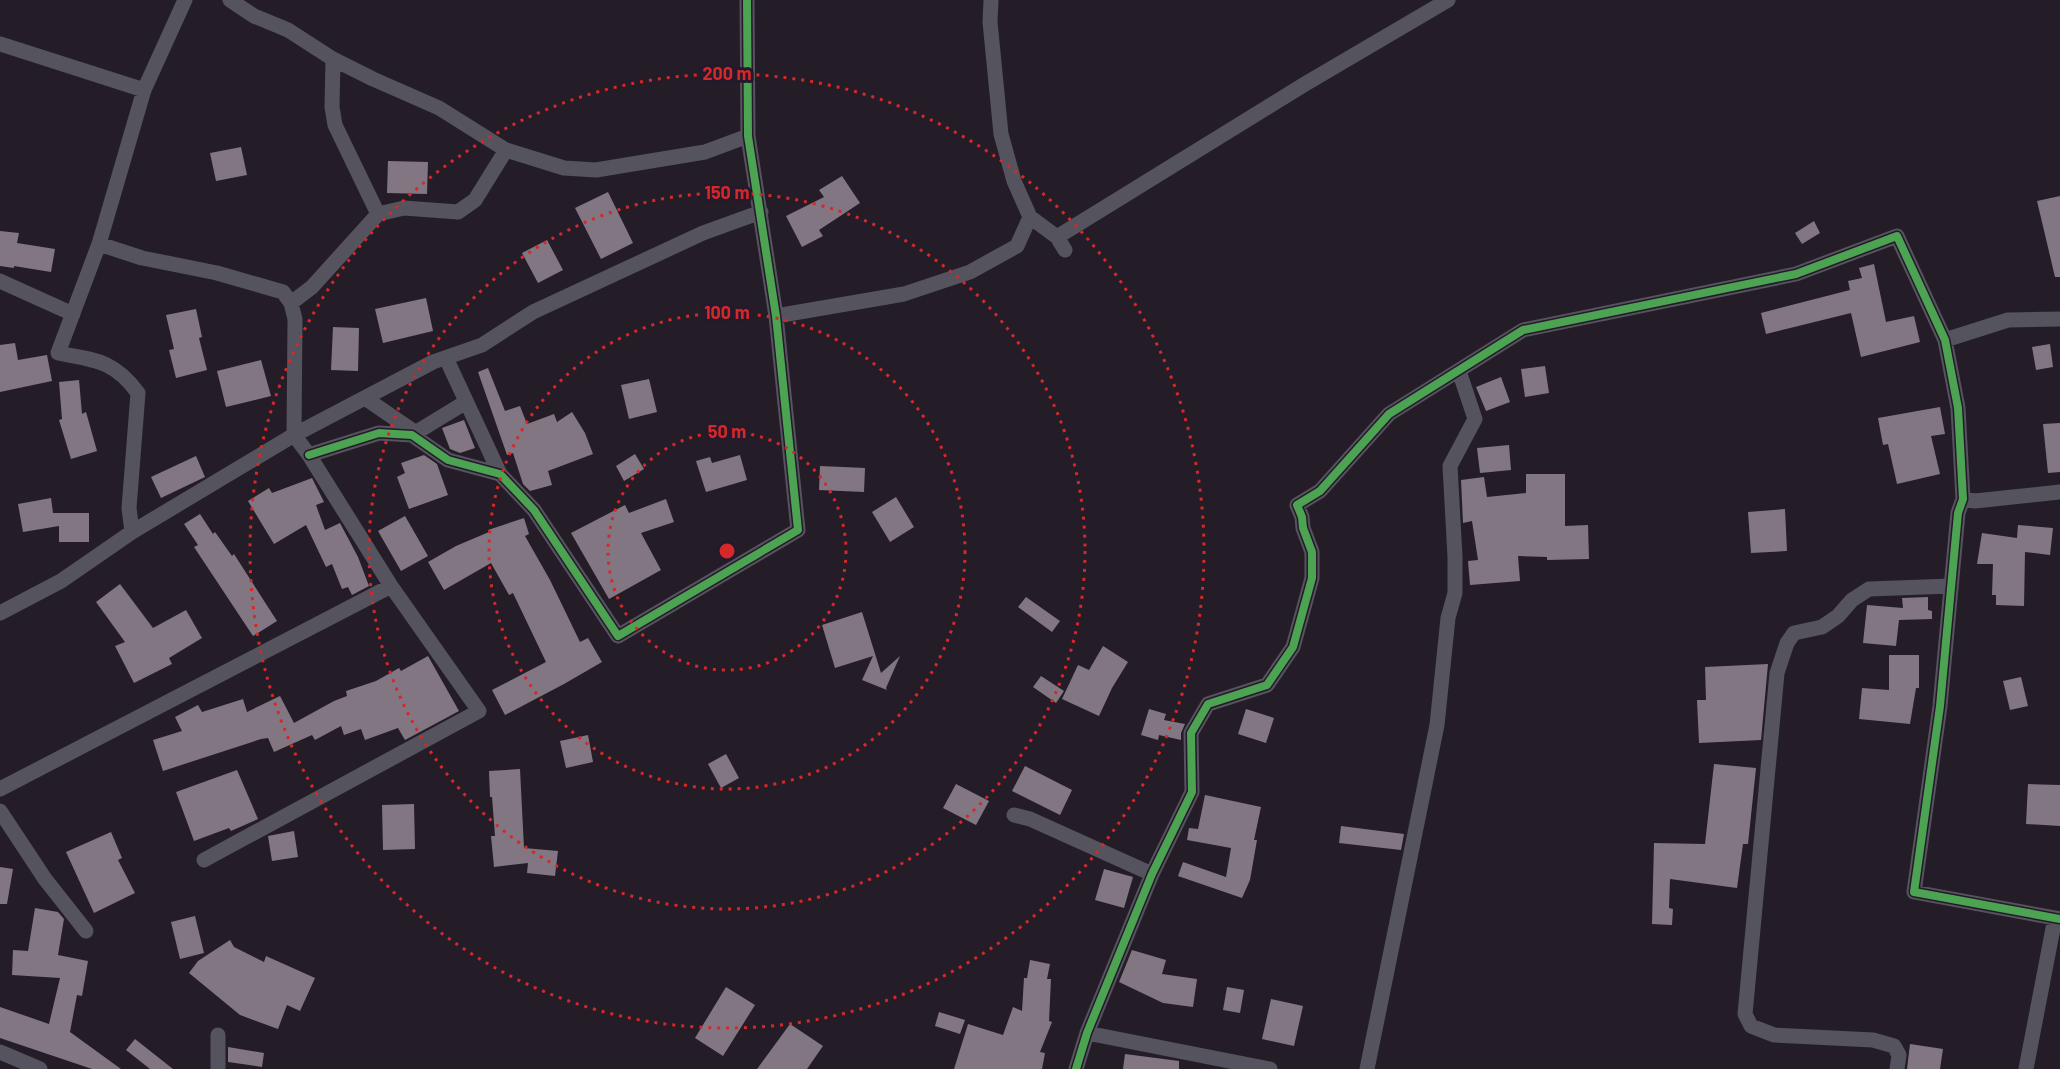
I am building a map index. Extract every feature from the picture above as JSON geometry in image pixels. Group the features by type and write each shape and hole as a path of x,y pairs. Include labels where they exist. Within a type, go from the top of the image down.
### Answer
{"street":[{"path":"132,532 129,508 138,393 127,378 105,362 58,353 99,244 144,90 185,0"},
{"path":"446,358 500,474 534,510 618,636 798,530 776,316 748,136 747,0"},
{"path":"991,0 990,22 1001,134 1014,181 1030,217 1061,244 1295,90 1448,0"},
{"path":"236,1 254,16 288,30 333,59 439,108 506,150 564,168 596,170 705,152 748,136"},
{"path":"0,44 144,90"},
{"path":"333,59 332,107 335,125 378,214"},
{"path":"291,303 312,287 378,214 404,208 458,212 475,201 506,150"},
{"path":"0,613 61,581 132,532 294,435 433,362 482,345 532,312 703,233 761,212"},
{"path":"776,316 904,294 970,272 1017,246 1030,217"},
{"path":"1076,1069 1087,1033 1152,874 1192,792 1191,733 1208,704 1267,685 1293,647 1312,579 1312,552 1297,505 1320,491 1389,414 1523,330 1796,274 1897,236 1945,340 1958,408 1963,499 1958,513 1940,706 1914,891 2058,918 2026,1069"},
{"path":"99,244 142,258 218,273 283,292 291,303 295,319 294,435 392,586 479,711 204,860"},
{"path":"0,281 73,314"},
{"path":"1945,340 2008,320 2060,319"},
{"path":"1367,1069 1437,725 1448,618 1455,593 1450,466 1475,419 1459,370"},
{"path":"365,398 448,460 500,474"},
{"path":"309,455 379,433 414,434 466,402"},
{"path":"1963,499 1976,501 2060,492"},
{"path":"0,789 392,586"},
{"path":"1897,1069 1899,1055 1894,1046 1873,1040 1774,1035 1751,1026 1745,1014 1777,673 1787,643 1794,633 1822,627 1838,616 1852,600 1869,589 1951,586"},
{"path":"0,811 45,879 86,930"},
{"path":"1014,815 1030,819 1152,874"},
{"path":"1087,1033 1270,1069"},
{"path":"218,1035 218,1069"},
{"path":"0,1052 40,1069"}],"building":[{"path":"241,147 247,175 216,181 210,153"},
{"path":"388,161 428,162 427,194 387,193"},
{"path":"842,176 860,203 819,230 823,236 802,247 786,216 824,197 819,190"},
{"path":"608,192 633,243 601,259 575,208"},
{"path":"2060,196 2060,277 2055,277 2037,201"},
{"path":"1814,221 1820,233 1802,244 1795,233"},
{"path":"0,231 19,233 17,243 55,249 51,272 0,266"},
{"path":"547,240 563,270 538,283 522,253"},
{"path":"1874,264 1886,322 1914,316 1920,342 1861,357 1851,313 1766,334 1761,313 1850,290 1848,281 1862,278 1859,268"},
{"path":"426,298 433,331 383,343 375,309"},
{"path":"196,309 202,337 199,338 207,370 176,378 169,350 174,349 166,315"},
{"path":"333,327 359,328 358,371 331,370"},
{"path":"15,343 18,360 47,355 52,381 0,392 0,345"},
{"path":"2050,344 2053,367 2036,370 2032,347"},
{"path":"261,360 271,396 226,407 217,371"},
{"path":"1545,366 1549,393 1525,397 1521,369"},
{"path":"488,368 505,411 520,406 527,424 554,414 557,422 572,412 585,433 593,454 548,471 552,485 530,491 523,484 513,453 507,455 478,372"},
{"path":"1501,377 1510,402 1486,411 1476,387"},
{"path":"649,379 657,412 629,419 621,385"},
{"path":"79,380 82,414 86,412 97,451 71,459 59,420 62,419 59,382"},
{"path":"1940,407 1945,434 1931,436 1940,474 1897,484 1888,444 1883,445 1878,418"},
{"path":"464,420 475,448 460,453 450,449 442,428"},
{"path":"2060,423 2060,472 2048,473 2043,424"},
{"path":"1509,445 1511,470 1480,473 1477,448"},
{"path":"635,454 644,469 624,481 616,466"},
{"path":"424,455 437,464 448,495 409,509 397,477 405,473 401,463"},
{"path":"740,455 747,480 706,492 696,461 710,457 712,463"},
{"path":"196,456 205,477 161,498 151,477"},
{"path":"820,466 865,468 864,492 819,490"},
{"path":"1526,474 1565,474 1565,526 1588,525 1589,559 1547,560 1547,557 1518,556 1520,581 1470,585 1468,561 1478,560 1472,521 1463,523 1461,480 1484,477 1487,497 1526,493"},
{"path":"312,478 324,502 316,505 325,530 340,523 358,557 369,586 352,595 348,587 342,589 332,564 326,567 306,525 274,544 248,501 269,488 272,493"},
{"path":"896,497 914,527 890,542 872,512"},
{"path":"51,498 53,513 89,513 89,542 59,542 59,526 23,532 18,504"},
{"path":"666,499 674,522 641,533 661,570 609,599 571,533 625,505 629,513"},
{"path":"1785,509 1787,551 1751,553 1748,512"},
{"path":"200,514 213,534 215,532 232,556 234,554 277,621 253,636 194,547 198,545 184,524"},
{"path":"405,516 428,556 401,571 378,531"},
{"path":"524,518 529,534 525,536 550,580 580,642 588,638 602,662 505,715 492,690 546,662 513,593 509,595 491,563 444,590 428,562 456,546 489,532 488,530"},
{"path":"2018,525 2053,528 2050,555 2025,552 2024,606 1996,605 1996,595 1992,595 1993,564 1977,564 1982,533 2017,538"},
{"path":"120,584 153,628 186,610 202,638 169,658 172,664 134,683 115,646 125,642 96,602"},
{"path":"1026,597 1060,621 1052,632 1018,607"},
{"path":"1928,597 1928,610 1932,611 1932,619 1899,620 1896,646 1863,643 1867,605 1903,608 1902,598"},
{"path":"862,612 881,673 900,656 887,690 862,680 873,656 835,668 822,625"},
{"path":"1103,646 1128,662 1099,716 1062,699 1078,665 1089,670"},
{"path":"1889,655 1919,655 1919,688 1916,688 1910,724 1859,719 1862,688 1889,690"},
{"path":"428,656 459,711 405,740 398,728 365,740 361,729 344,735 341,726 315,740 312,735 274,752 268,738 261,739 163,771 153,740 182,731 175,717 198,705 202,712 243,699 247,712 280,696 294,723 347,696 346,691 376,681 399,668 401,671"},
{"path":"1768,664 1761,740 1699,743 1697,700 1706,700 1705,667"},
{"path":"1041,676 1064,691 1056,703 1033,687"},
{"path":"2021,677 2028,706 2010,710 2003,681"},
{"path":"1149,709 1166,714 1164,720 1185,724 1181,740 1159,735 1158,740 1141,735"},
{"path":"1246,709 1274,718 1266,743 1238,734"},
{"path":"588,735 593,762 566,768 560,741"},
{"path":"726,754 739,778 721,788 708,764"},
{"path":"1714,764 1756,768 1748,844 1743,844 1737,888 1670,879 1669,908 1673,909 1672,925 1652,924 1654,843 1705,844"},
{"path":"1025,766 1072,790 1060,815 1012,791"},
{"path":"520,769 524,848 558,851 555,876 527,873 528,863 494,867 491,836 495,836 489,771"},
{"path":"237,770 258,819 231,831 229,828 194,841 176,792"},
{"path":"956,784 989,801 976,825 943,808"},
{"path":"2028,784 2060,785 2060,826 2026,824"},
{"path":"1205,795 1261,807 1254,840 1257,840 1250,880 1242,898 1178,876 1183,862 1226,877 1231,848 1187,840 1189,828 1198,829"},
{"path":"414,804 415,849 383,850 382,805"},
{"path":"1341,826 1404,834 1401,850 1339,843"},
{"path":"294,831 298,857 272,861 268,836"},
{"path":"111,832 122,858 118,860 135,893 94,913 66,852"},
{"path":"0,867 13,869 7,904 0,904"},
{"path":"1104,869 1133,877 1124,908 1095,900"},
{"path":"35,908 58,912 64,919 58,955 88,961 82,996 77,995 70,1032 121,1069 92,1069 0,1038 0,1007 49,1024 60,978 12,975 13,950 28,951"},
{"path":"195,916 204,953 180,959 171,922"},
{"path":"230,940 234,947 264,962 266,956 315,978 300,1011 287,1005 278,1029 240,1015 189,973 198,961"},
{"path":"1132,950 1166,960 1162,974 1197,979 1193,1007 1163,1003 1119,982"},
{"path":"1030,960 1050,964 1047,979 1051,979 1049,1021 1052,1022 1040,1052 1045,1053 1042,1069 954,1069 968,1024 1003,1035 1013,1007 1022,1011 1024,978 1027,978"},
{"path":"726,987 755,1005 723,1056 695,1038"},
{"path":"1227,987 1244,990 1240,1013 1223,1010"},
{"path":"1271,999 1303,1006 1294,1046 1262,1039"},
{"path":"939,1012 965,1020 960,1034 935,1026"},
{"path":"790,1024 823,1046 807,1069 757,1069"},
{"path":"135,1039 173,1069 150,1069 126,1050"},
{"path":"1910,1044 1943,1049 1940,1069 1907,1069"},
{"path":"228,1047 264,1053 262,1067 228,1062"},
{"path":"1125,1054 1179,1061 1179,1069 1123,1069"}],"cycle path":[{"path":"309,455 379,433 412,435 448,460 500,474 534,510 618,636 798,530 776,316 748,136 747,0"},
{"path":"1076,1069 1087,1033 1152,874 1192,792 1191,733 1208,704 1267,685 1293,647 1312,578 1312,552 1297,505 1320,491 1389,414 1523,330 1796,274 1897,236 1945,340 1958,408 1963,499 1958,513 1940,706 1914,892 2060,919"}]}
